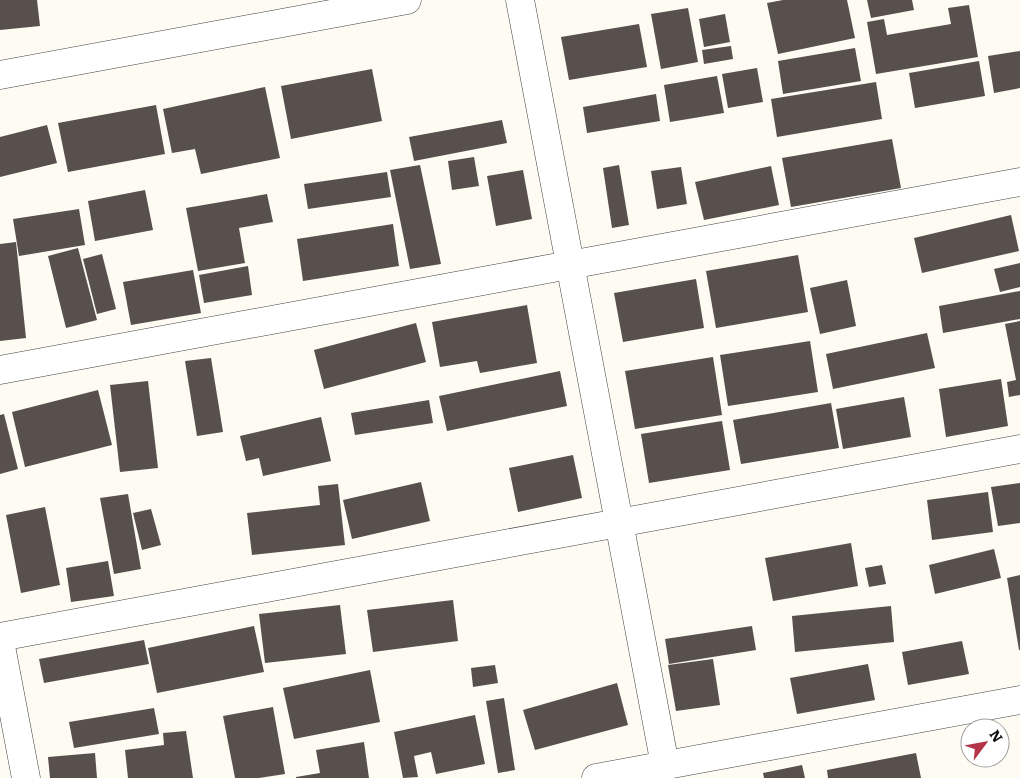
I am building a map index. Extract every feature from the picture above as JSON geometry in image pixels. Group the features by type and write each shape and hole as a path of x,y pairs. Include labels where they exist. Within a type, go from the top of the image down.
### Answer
{"street":[{"path":"0,75 407,0"},
{"path":"520,0 664,765"},
{"path":"0,370 1020,182"},
{"path":"0,637 1020,449"},
{"path":"0,641 26,778"},
{"path":"596,778 1020,700"}],"building":[{"path":"0,0 37,0 40,26 0,30"},
{"path":"783,0 847,0 855,38 778,54 767,3"},
{"path":"867,0 912,0 914,10 871,18"},
{"path":"969,5 978,57 876,74 867,22 884,19 887,35 951,24 948,8"},
{"path":"688,8 698,62 661,69 651,14"},
{"path":"725,14 730,42 704,47 699,19"},
{"path":"639,24 647,67 569,80 561,37"},
{"path":"731,46 733,59 704,64 702,50"},
{"path":"855,48 861,81 783,94 778,61"},
{"path":"1020,51 1020,88 994,93 988,56"},
{"path":"979,61 985,96 915,108 909,73"},
{"path":"757,68 763,102 728,108 722,74"},
{"path":"372,69 382,121 291,139 281,86"},
{"path":"717,76 724,113 670,122 664,85"},
{"path":"876,82 882,119 777,137 771,99"},
{"path":"265,87 280,158 201,174 195,149 172,153 163,109"},
{"path":"656,94 660,121 587,133 583,107"},
{"path":"156,105 165,154 68,172 58,123"},
{"path":"502,120 507,143 414,161 409,137"},
{"path":"47,125 57,163 0,177 0,137"},
{"path":"892,139 901,188 791,207 782,158"},
{"path":"474,157 479,186 452,190 448,161"},
{"path":"420,165 441,264 410,269 390,170"},
{"path":"619,165 629,225 612,228 603,168"},
{"path":"771,166 779,205 704,220 695,182"},
{"path":"681,167 687,204 657,209 651,171"},
{"path":"523,170 532,219 496,226 487,176"},
{"path":"387,172 391,197 308,209 304,184"},
{"path":"145,190 153,230 95,241 88,201"},
{"path":"267,194 273,222 239,228 245,263 198,271 186,208"},
{"path":"79,209 85,245 19,256 13,219"},
{"path":"1011,215 1019,251 922,273 914,238"},
{"path":"393,224 399,266 303,281 297,239"},
{"path":"16,242 26,338 0,341 0,244"},
{"path":"78,248 97,320 66,328 48,256"},
{"path":"102,254 116,309 97,314 83,259"},
{"path":"798,255 808,312 716,328 706,271"},
{"path":"1020,263 1020,287 1000,292 994,269"},
{"path":"248,266 252,295 204,303 199,275"},
{"path":"193,270 201,313 131,325 123,282"},
{"path":"696,279 704,328 623,342 614,293"},
{"path":"847,280 856,326 820,334 810,288"},
{"path":"1020,291 1020,319 943,333 939,306"},
{"path":"527,305 537,363 480,373 477,361 440,367 432,322"},
{"path":"1020,321 1020,395 1009,397 1007,382 1016,380 1005,324"},
{"path":"416,323 426,362 324,389 314,350"},
{"path":"927,333 935,368 833,389 826,354"},
{"path":"810,341 818,392 728,406 720,355"},
{"path":"713,357 722,415 635,429 625,371"},
{"path":"211,358 223,432 197,436 185,361"},
{"path":"560,371 567,406 447,431 439,396"},
{"path":"1001,379 1008,426 946,437 939,389"},
{"path":"148,381 158,468 120,472 110,385"},
{"path":"98,390 112,445 25,467 12,412"},
{"path":"904,397 911,437 843,449 836,409"},
{"path":"429,400 433,423 355,435 351,413"},
{"path":"831,403 839,448 741,464 733,420"},
{"path":"4,414 18,469 0,474 0,415"},
{"path":"321,417 331,461 263,476 259,458 246,461 240,436"},
{"path":"722,421 730,470 649,483 641,434"},
{"path":"573,455 582,498 518,512 509,468"},
{"path":"421,482 430,521 352,539 343,500"},
{"path":"1020,483 1020,523 998,526 991,487"},
{"path":"338,484 345,545 252,555 247,513 320,505 318,486"},
{"path":"988,492 993,532 932,540 927,500"},
{"path":"128,494 141,569 114,574 100,498"},
{"path":"45,507 60,585 21,593 6,515"},
{"path":"151,509 161,545 142,550 133,513"},
{"path":"851,543 858,586 773,601 765,558"},
{"path":"994,549 1001,578 935,594 929,565"},
{"path":"108,561 114,596 71,602 66,568"},
{"path":"882,565 886,584 869,587 865,568"},
{"path":"1020,575 1020,650 1019,650 1007,578"},
{"path":"453,600 458,641 373,652 367,610"},
{"path":"340,605 346,654 265,663 259,614"},
{"path":"891,606 894,642 795,652 792,616"},
{"path":"254,626 264,672 157,693 148,648"},
{"path":"752,626 756,650 669,664 665,639"},
{"path":"144,640 149,664 44,683 39,659"},
{"path":"962,641 969,674 908,685 902,652"},
{"path":"713,659 720,705 676,711 668,665"},
{"path":"868,664 875,700 797,714 790,678"},
{"path":"495,665 498,683 473,687 471,668"},
{"path":"370,670 380,722 294,739 283,688"},
{"path":"617,683 628,725 535,750 523,710"},
{"path":"504,698 515,770 498,773 486,701"},
{"path":"273,707 285,774 259,778 235,778 223,716"},
{"path":"154,708 159,734 74,748 69,722"},
{"path":"475,715 485,764 436,774 431,752 414,756 418,777 403,778 394,732"},
{"path":"186,731 193,778 128,778 125,750 164,745 163,733"},
{"path":"364,742 369,778 296,778 320,773 316,750"},
{"path":"95,753 97,778 50,778 48,757"},
{"path":"916,753 921,778 828,778 827,770"},
{"path":"802,765 805,778 764,778 763,773"}]}
